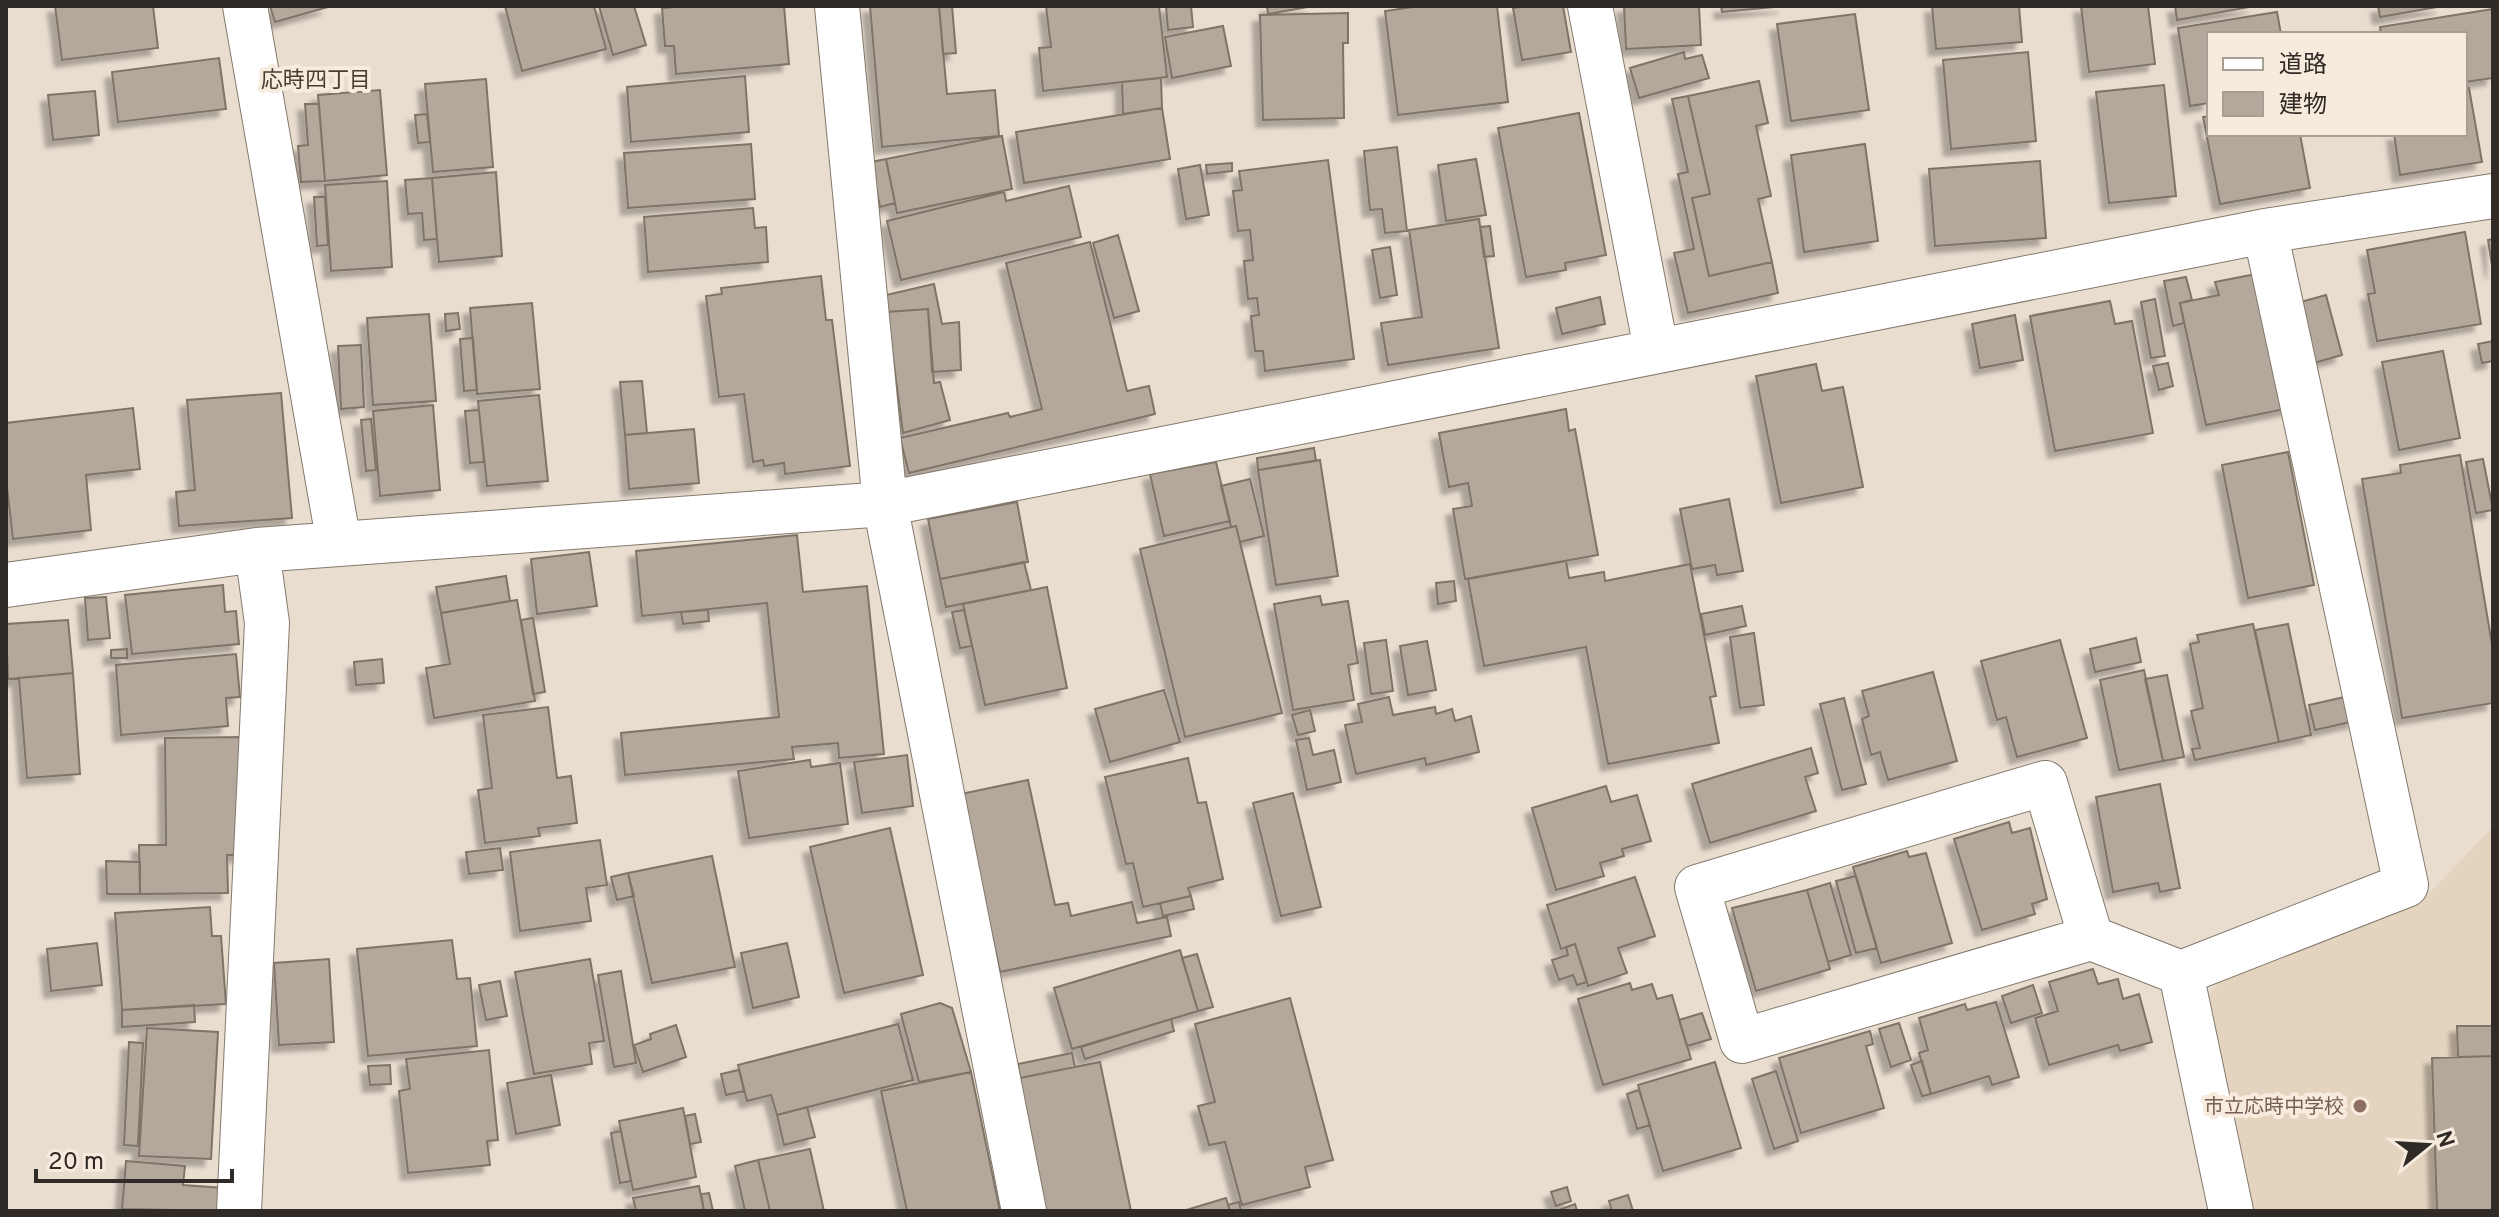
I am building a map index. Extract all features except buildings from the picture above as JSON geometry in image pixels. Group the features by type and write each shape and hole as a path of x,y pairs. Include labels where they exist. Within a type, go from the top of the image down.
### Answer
{"street":[{"path":"245,6 339,544"},
{"path":"837,6 885,504 1024,1211"},
{"path":"1590,6 1656,349"},
{"path":"6,585 257,550 885,504 1656,349 2265,231 2493,196"},
{"path":"2091,938 2045,783 1697,887 1742,1041 2091,938 2181,973 2406,885 2265,231"},
{"path":"239,1211 267,623 257,550"},
{"path":"2181,973 2231,1211"}],"shaded area":[{"name":"市立応時中学校","path":"2493,827 2493,1211 2249,1211 2206,1000 2221,979 2421,902"}],"place":[{"name":"市立応時中学校","path":"2360,1106"}],"district":[{"name":"応時四丁目","path":"316,79"}]}
